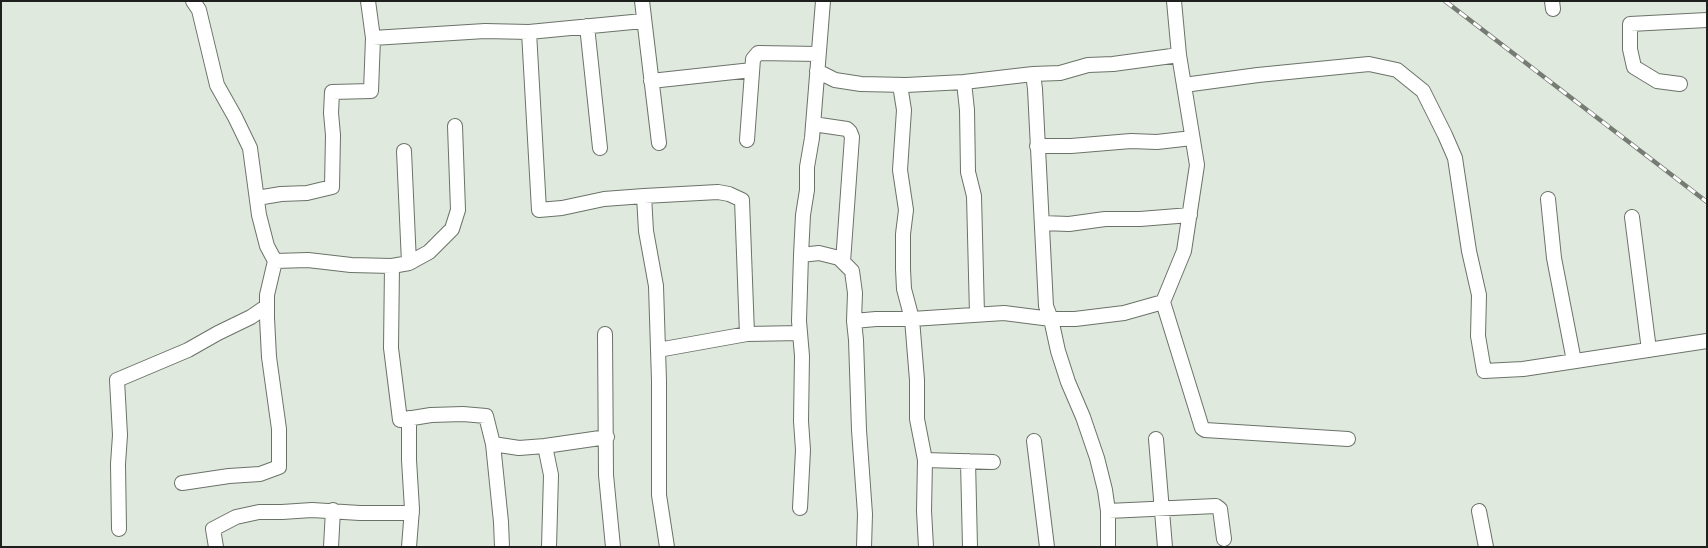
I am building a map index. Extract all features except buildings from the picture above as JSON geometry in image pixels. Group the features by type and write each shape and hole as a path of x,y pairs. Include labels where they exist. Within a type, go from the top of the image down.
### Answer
{"street":[{"path":"182,483 229,476 260,474 279,467 279,429 269,357 267,306 267,295 275,262 267,246 259,215 250,148 217,85 199,10 193,1"},
{"path":"257,198 281,194 307,193 332,187 332,92 371,91 373,38 368,1"},
{"path":"642,1 643,22 659,143"},
{"path":"800,508 803,450 799,292 803,215 808,190 807,167 813,124 823,1"},
{"path":"1174,1 1179,55 1197,165 1184,251 1163,302 1202,428 1205,430 1348,439"},
{"path":"1680,84 1657,81 1634,67 1630,49 1630,24 1707,20"},
{"path":"373,38 486,31 529,32 643,22"},
{"path":"588,26 600,148"},
{"path":"529,32 538,210 562,208 604,200 718,192 729,194 742,200 747,334"},
{"path":"747,140 753,58 758,53 818,54"},
{"path":"817,71 835,80 861,84 900,85 964,82 1033,74 1060,73 1088,65 1113,64 1179,55"},
{"path":"1184,85 1258,75 1369,64 1397,70 1423,91 1455,158 1469,251 1479,295 1478,336 1484,371 1523,369 1707,341"},
{"path":"651,81 752,70"},
{"path":"1033,74 1046,306 1068,382 1083,417 1097,458 1105,490 1108,511 1108,547"},
{"path":"964,82 967,110 968,172 974,196 977,314"},
{"path":"900,85 904,110 900,170 906,210 903,234 904,288 912,319 917,380 917,419 925,460 924,511 926,547"},
{"path":"813,124 847,129 852,137 843,262"},
{"path":"275,262 308,260 351,265 392,266 409,263 429,252 452,229 458,210 455,126"},
{"path":"1037,146 1071,146 1131,141 1157,142 1192,138"},
{"path":"404,151 409,263"},
{"path":"644,196 646,231 656,286 659,495 667,547"},
{"path":"1548,200 1554,258 1574,361"},
{"path":"1042,223 1069,224 1105,219 1140,219 1190,215"},
{"path":"1632,217 1649,350"},
{"path":"801,255 819,253 839,258 852,271 855,293 854,321 856,340 858,430 865,514 864,547"},
{"path":"392,266 391,348 400,420 431,415 463,414 486,416 493,444 502,547"},
{"path":"854,321 1004,313 1051,319 1075,319 1124,313 1163,302"},
{"path":"119,529 118,464 120,435 117,380 188,350 218,333 252,318 267,306"},
{"path":"658,350 747,334 800,333"},
{"path":"605,334 606,475 613,547"},
{"path":"409,418 409,460 412,513 410,547"},
{"path":"493,444 519,448 606,437"},
{"path":"1156,439 1165,547"},
{"path":"1034,441 1047,547"},
{"path":"544,446 551,475 549,547"},
{"path":"925,460 993,462"},
{"path":"968,461 970,547"},
{"path":"1108,511 1216,506 1220,510 1224,539"},
{"path":"216,547 213,529 236,517 259,512 333,510 360,513 412,513"},
{"path":"331,547 333,510"},
{"path":"1479,511 1486,547"}],"railway":[{"path":"1445,1 1707,202"}]}
